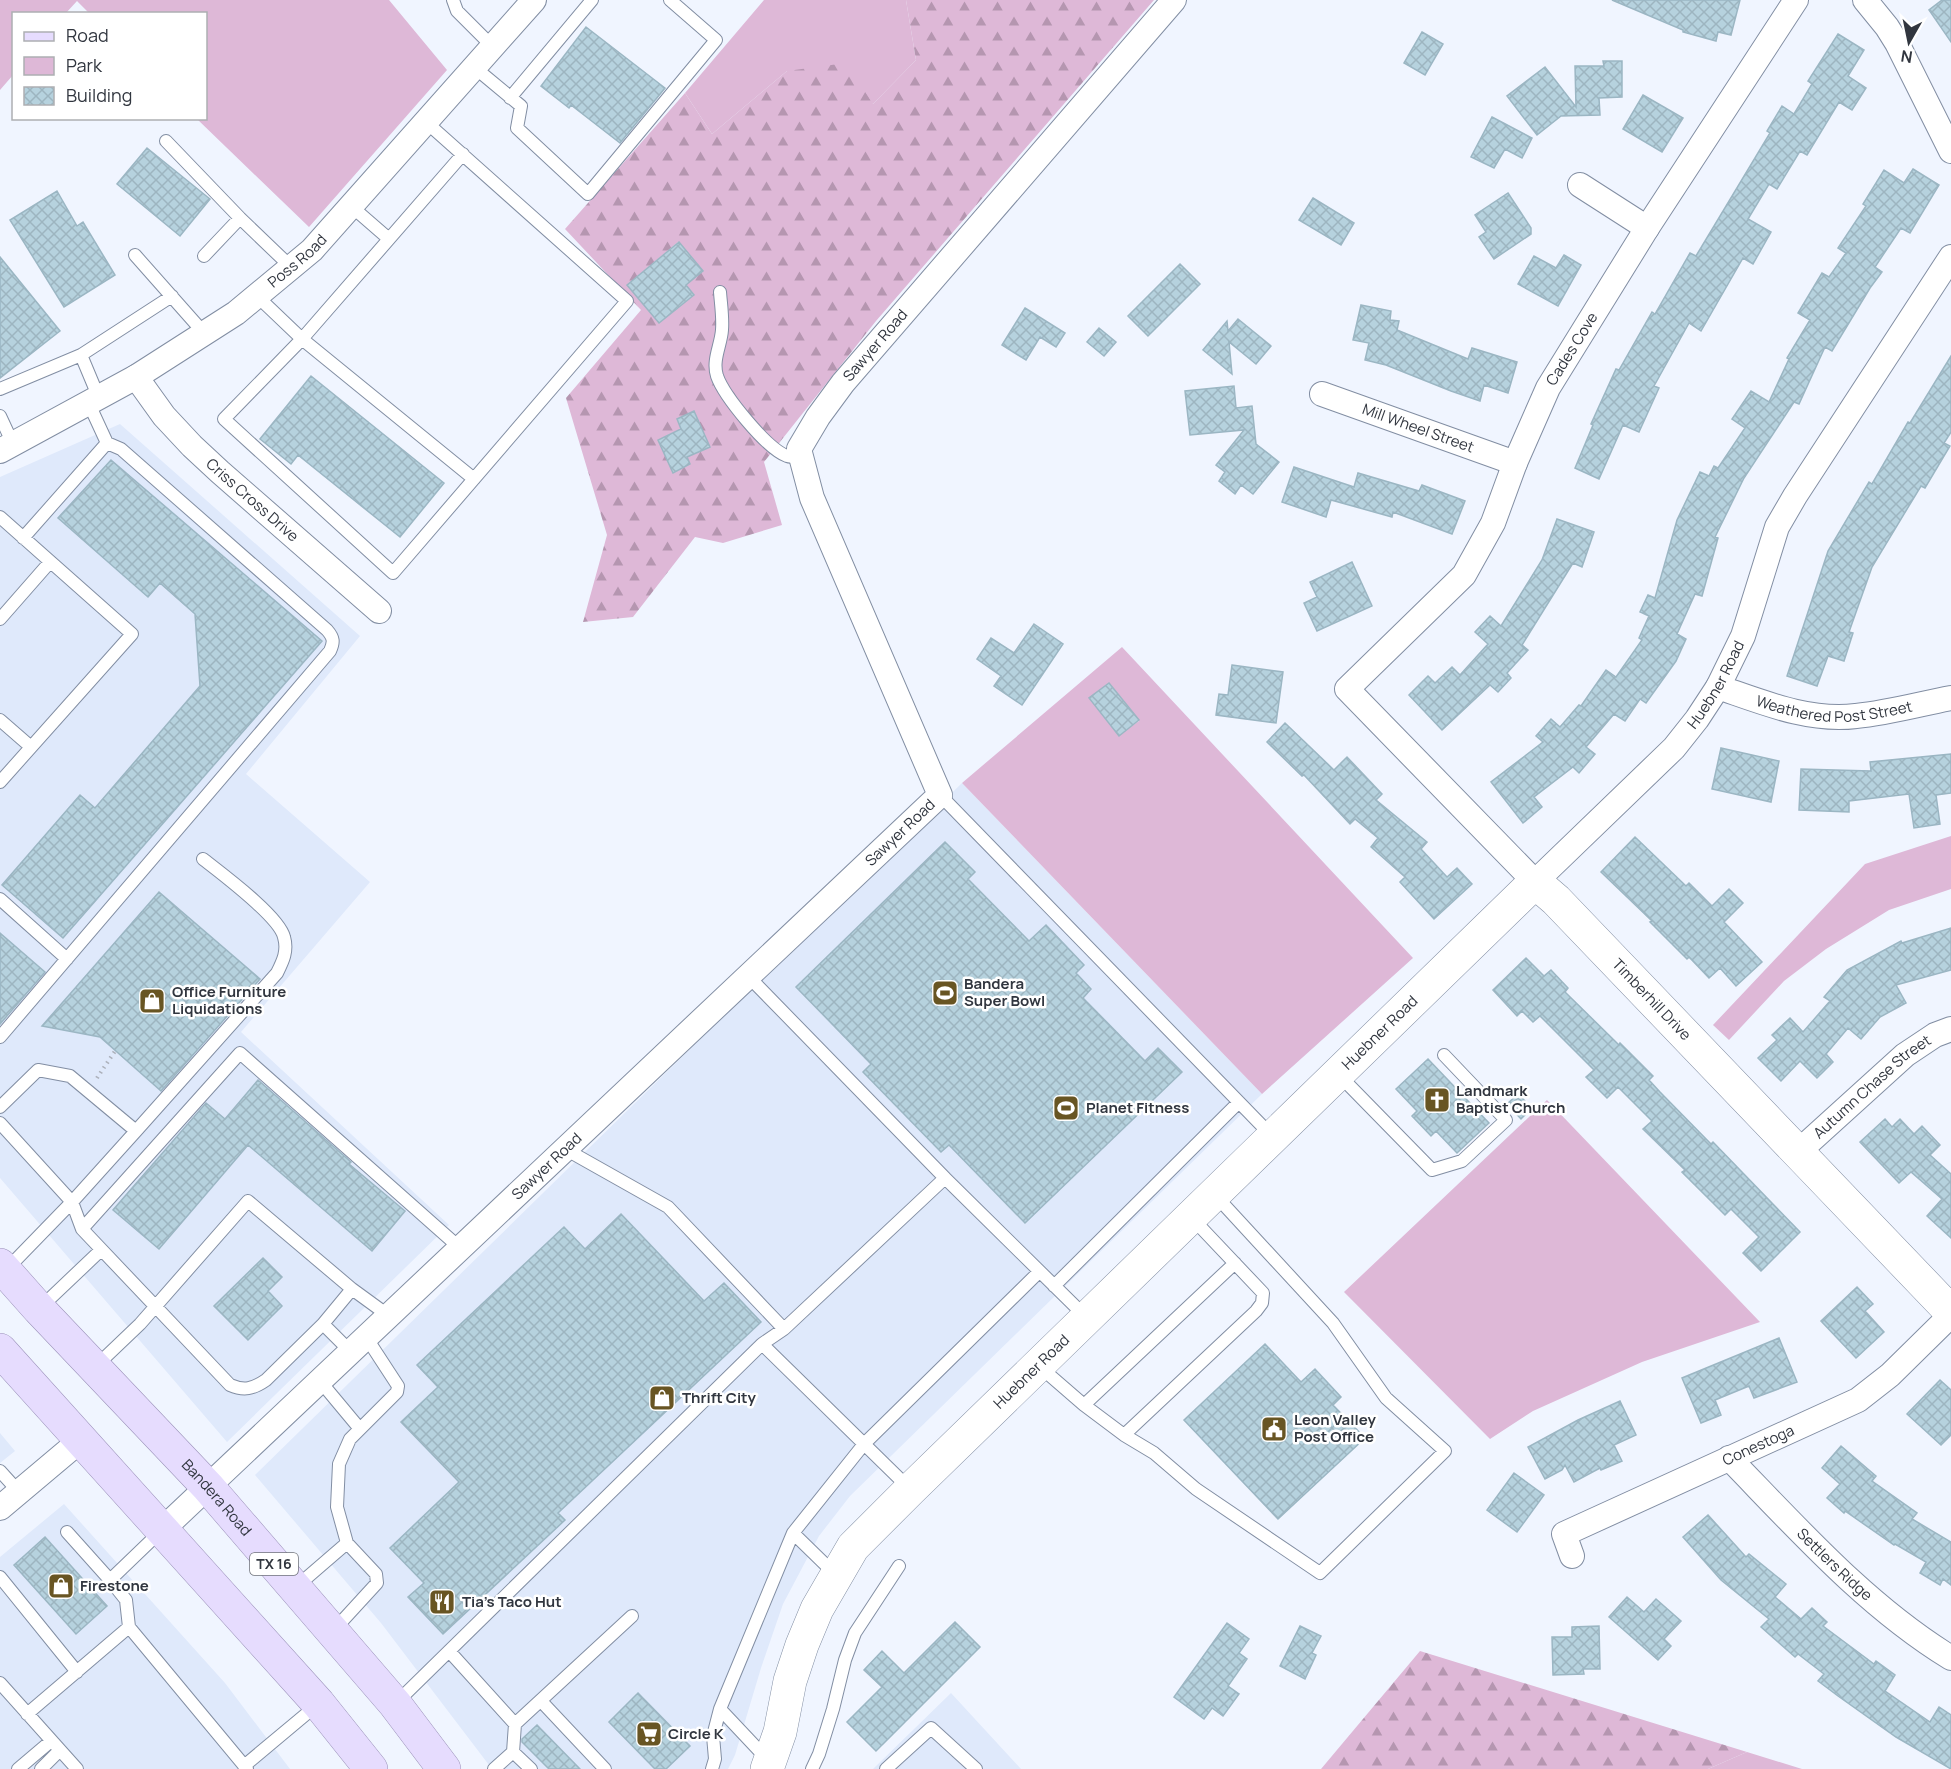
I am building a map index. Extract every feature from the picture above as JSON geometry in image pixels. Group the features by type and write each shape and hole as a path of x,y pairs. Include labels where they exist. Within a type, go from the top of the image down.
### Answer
{"main road":[{"name":"Bandera Road","path":"3,1268 208,1487 395,1704 444,1769"},
{"path":"0,1350 319,1704 371,1769"}],"street":[{"name":"Poss Road","path":"7,448 136,377 236,313 291,267 312,249 534,0"},
{"name":"Sawyer Road","path":"163,1529 940,795 812,498 799,449 818,417 843,383 1174,0"},
{"name":"Cades Cove","path":"1347,690 1464,575 1493,522 1515,463 1548,388 1647,228 1796,0"},
{"path":"1864,0 1887,27 1897,44 1951,151"},
{"path":"1580,185 1647,228"},
{"name":"Huebner Road","path":"770,1766 780,1732 790,1681 802,1645 817,1609 853,1547 1674,748 1697,719 1718,687 1743,636 1777,527 1951,257"},
{"name":"Criss Cross Drive","path":"136,377 164,416 192,446 379,611"},
{"name":"Mill Wheel Street","path":"1322,394 1515,463"},
{"name":"Weathered Post Street","path":"1718,687 1790,711 1822,716 1855,717 1951,698"},
{"name":"Timberhill Drive","path":"1347,690 1535,882 1556,900 1951,1314"},
{"name":"Autumn Chase Street","path":"1798,1152 1905,1055 1935,1035 1951,1029"},
{"name":"Conestoga","path":"1572,1556 1564,1534 1858,1400 1890,1375 1951,1314"},
{"path":"0,1508 82,1439"},
{"name":"Settlers Ridge","path":"1729,1458 1868,1597 1951,1658"}],"lane":[{"path":"453,0 457,11 493,47"},
{"path":"510,98 592,0"},
{"path":"474,68 521,106 517,128 588,194 716,40 670,0"},
{"path":"426,122 463,154 627,301 393,573 224,419 302,339 463,154"},
{"path":"166,141 240,219 291,267"},
{"path":"351,206 389,239"},
{"path":"204,256 240,219"},
{"path":"135,255 204,333"},
{"path":"720,292 722,331 716,360 717,376 758,434 786,456 801,455"},
{"path":"0,389 81,355 172,296"},
{"path":"256,296 302,339 474,479"},
{"path":"0,1037 330,651 333,643 332,636 327,630 121,449 107,443 81,355"},
{"path":"0,416 7,448"},
{"path":"23,538 107,443"},
{"path":"0,518 132,634 0,782"},
{"path":"0,620 50,562"},
{"path":"0,720 31,747"},
{"path":"940,795 1273,1137"},
{"path":"3,1268 72,1202 277,973 286,954 284,935 266,910 203,859"},
{"path":"0,899 68,959"},
{"path":"748,976 945,1178 1086,1318"},
{"path":"82,1229 240,1053 460,1248"},
{"path":"1338,1074 1432,1170 1462,1161 1506,1120 1444,1055"},
{"path":"0,1107 38,1070 70,1076 136,1131"},
{"path":"1054,1286 1239,1102"},
{"path":"0,1123 72,1202 82,1229 224,1381 238,1389 248,1390 266,1380 323,1324 352,1289"},
{"path":"565,1149 668,1206 784,1329"},
{"path":"395,1704 762,1344 784,1329 945,1178"},
{"path":"94,1367 140,1324 248,1201 352,1289 389,1316"},
{"path":"1124,1435 1262,1303 1263,1293 1235,1263 1202,1206"},
{"path":"1038,1366 1124,1435 1154,1453 1196,1489 1320,1573 1445,1451 1386,1398 1333,1323 1202,1206"},
{"path":"39,1309 101,1250"},
{"path":"1084,1405 1235,1263"},
{"path":"712,1769 715,1759 712,1736 720,1709 793,1533 864,1444 1039,1272"},
{"path":"323,1324 359,1345 398,1386 397,1392 350,1439 339,1464 337,1507 347,1543 376,1574 377,1583 333,1632"},
{"path":"762,1344 910,1490"},
{"path":"320,1381 360,1429"},
{"path":"0,1471 20,1492"},
{"path":"110,1580 163,1529"},
{"path":"68,1532 126,1599 129,1627 245,1767 319,1704"},
{"path":"793,1533 837,1576"},
{"path":"295,1588 347,1543"},
{"path":"813,1769 833,1709 845,1660 855,1634 899,1566"},
{"path":"0,1577 77,1672"},
{"path":"494,1769 513,1752 515,1724 632,1616"},
{"path":"27,1714 129,1627"},
{"path":"449,1651 515,1724"},
{"path":"0,1683 77,1769"},
{"path":"541,1701 605,1769"},
{"path":"720,1709 770,1766"},
{"path":"886,1769 931,1728 976,1769"},
{"path":"18,1769 51,1741"},
{"path":"42,1769 60,1750"},
{"path":"513,1752 531,1769"}],"path":[{"path":"88,1091 115,1051"}],"shaded area":[{"path":"120,424 360,636 246,774 370,882 241,1032 449,1225 227,1442 0,1178 0,477"},
{"path":"962,783 1262,1094 850,1496 819,1536 783,1604 735,1755 728,1769 492,1769 381,1623 255,1475"},
{"path":"0,1433 15,1451 0,1463"},
{"path":"64,1504 225,1683 290,1769 0,1769 0,1557"},
{"path":"951,1693 1021,1769 873,1769"}],"green space":[{"path":"0,0 389,0 447,70 309,227 198,120 207,120 207,12 88,12 77,1 67,12 12,12 12,76 0,90"},
{"path":"764,0 906,0 916,60 873,104 787,71 712,134 685,93"},
{"path":"906,0 1154,0 876,321 764,462 782,525 723,543 695,537 633,617 583,622 607,535 566,398 641,310 565,229 685,93 712,134 787,71 846,63 873,104 916,60","holes":["678,242 702,271 686,285 694,295 659,323 627,285","694,412 710,447 687,457 690,464 673,473 658,440 681,429 677,419"]},
{"path":"1122,647 1413,958 1262,1094 962,783","holes":["1109,683 1139,721 1119,735 1090,698"]},
{"path":"1951,836 1951,889 1889,910 1826,949 1784,981 1729,1040 1713,1025 1865,864"},
{"path":"1547,1100 1760,1322 1642,1362 1533,1411 1490,1439 1344,1292"},
{"path":"1420,1651 1747,1752 1708,1769 1321,1769"},
{"path":"1747,1752 1802,1769 1708,1769"}],"building":[{"path":"1612,0 1740,0 1731,35 1718,32 1716,41 1683,32 1683,30"},
{"path":"1942,0 1951,0 1951,42 1929,10"},
{"path":"586,27 665,88 620,143 571,105 569,108 541,86"},
{"path":"1422,32 1443,44 1425,75 1404,63"},
{"path":"1838,34 1864,50 1848,76 1866,88 1852,110 1839,102 1807,155 1800,151 1777,189 1769,184 1748,219 1771,232 1753,264 1743,258 1701,331 1689,323 1654,386 1659,388 1639,432 1623,425 1599,479 1575,468 1593,425 1591,424 1616,369 1619,370 1652,312 1655,314 1690,253 1696,256 1770,133 1767,131 1782,106 1794,114 1812,84 1808,81"},
{"path":"1603,61 1622,61 1622,97 1599,98 1600,115 1561,116 1537,135 1507,96 1545,67 1576,107 1575,66 1604,66"},
{"path":"1643,95 1683,118 1662,152 1623,129"},
{"path":"1492,117 1532,138 1522,158 1505,149 1494,168 1471,157"},
{"path":"147,148 210,199 180,236 117,184"},
{"path":"1913,169 1939,185 1910,233 1901,228 1875,267 1882,272 1832,351 1825,347 1799,404 1794,402 1744,478 1715,537 1718,538 1702,596 1695,594 1677,634 1686,639 1676,661 1646,703 1640,699 1625,721 1614,714 1586,747 1595,754 1579,773 1573,767 1534,797 1542,807 1523,823 1491,782 1543,742 1536,736 1551,719 1560,727 1579,705 1581,706 1606,670 1616,677 1642,640 1639,638 1649,616 1640,612 1648,595 1655,598 1677,520 1700,472 1709,476 1714,466 1718,468 1745,428 1732,419 1751,391 1769,402 1789,359 1787,358 1810,320 1798,313 1822,273 1829,277 1846,253 1838,248 1866,206 1863,204 1884,170 1904,183"},
{"path":"57,191 77,226 83,222 115,275 64,307 10,220"},
{"path":"1508,193 1531,228 1531,234 1494,259 1479,237 1486,232 1475,215"},
{"path":"1313,198 1354,223 1341,245 1299,220"},
{"path":"679,242 703,271 686,285 694,295 659,323 627,285"},
{"path":"1564,255 1581,265 1558,306 1518,284 1534,256 1556,268"},
{"path":"0,257 60,331 0,378"},
{"path":"1180,264 1200,284 1148,336 1128,316"},
{"path":"1361,305 1391,311 1390,320 1399,321 1397,330 1468,359 1472,348 1517,362 1508,393 1484,385 1480,401 1386,365 1365,360 1369,343 1353,340"},
{"path":"1025,308 1065,333 1056,347 1040,337 1026,360 1002,345"},
{"path":"1238,319 1271,346 1256,364 1229,342 1232,374 1203,350 1227,321 1228,331"},
{"path":"1099,328 1116,342 1104,356 1087,342"},
{"path":"1951,356 1951,432 1944,443 1950,446 1925,488 1921,486 1872,567 1849,632 1853,633 1844,661 1828,656 1817,686 1787,676 1828,551 1869,482 1872,484 1908,422 1910,423"},
{"path":"311,376 444,483 400,537 298,455 291,464 260,439"},
{"path":"1234,386 1236,408 1252,406 1256,444 1279,462 1253,494 1241,485 1235,494 1219,481 1225,472 1216,465 1244,430 1190,435 1185,391"},
{"path":"694,411 710,447 687,457 690,464 673,473 658,440 681,429 677,419"},
{"path":"111,460 322,641 63,938 2,885 80,795 95,808 200,686 195,614 160,583 148,597 58,518"},
{"path":"1294,467 1354,487 1358,473 1419,491 1422,485 1465,501 1452,534 1393,512 1392,517 1331,500 1326,517 1282,502"},
{"path":"1557,519 1594,532 1582,567 1573,563 1522,645 1528,650 1507,673 1511,678 1498,692 1490,685 1442,730 1409,695 1428,676 1435,683 1452,667 1460,675 1488,644 1475,632 1490,616 1501,626 1542,560"},
{"path":"1352,562 1372,606 1317,631 1304,603 1317,597 1310,582"},
{"path":"1034,624 1063,644 1022,705 994,686 1001,676 977,659 991,638 1014,653"},
{"path":"1232,665 1283,672 1276,723 1216,715 1219,694 1228,695"},
{"path":"1109,683 1139,720 1119,736 1089,698"},
{"path":"1285,723 1334,770 1347,757 1382,794 1376,800 1427,842 1421,849 1447,877 1457,868 1472,884 1434,919 1400,882 1405,877 1371,847 1378,838 1355,819 1350,824 1304,775 1302,776 1267,742"},
{"path":"1721,748 1779,761 1771,802 1712,789"},
{"path":"1951,754 1951,793 1936,795 1940,824 1914,828 1909,794 1849,801 1849,812 1799,810 1801,769 1871,771 1870,762"},
{"path":"1635,837 1686,886 1689,883 1712,906 1729,889 1743,903 1724,922 1762,962 1736,986 1720,968 1709,978 1689,957 1687,959 1650,922 1652,921 1601,872"},
{"name":"Bandera Super Bowl","path":"945,842 975,872 968,879 1029,941 1046,925 1084,965 1076,973 1091,989 1083,998 1145,1061 1158,1048 1182,1072 1025,1223 949,1145 941,1152 863,1072 871,1064 796,987"},
{"name":"Office Furniture Liquidations","path":"159,892 260,979 161,1091 100,1037 42,1026"},
{"path":"1951,928 1951,970 1896,985 1906,1003 1880,1017 1861,1039 1848,1028 1826,1054 1833,1062 1817,1078 1800,1061 1781,1081 1758,1058 1777,1040 1772,1035 1790,1018 1803,1032 1830,1001 1824,997 1847,970 1901,941 1902,943"},
{"path":"0,933 45,972 0,1024"},
{"path":"1526,958 1544,976 1551,970 1568,988 1565,992 1653,1076 1649,1080 1660,1092 1711,1144 1713,1142 1800,1232 1761,1271 1743,1253 1759,1237 1731,1209 1725,1215 1682,1172 1685,1170 1643,1129 1652,1121 1618,1087 1607,1098 1586,1077 1594,1070 1540,1016 1533,1022 1522,1011 1517,1016 1493,990"},
{"name":"Landmark Baptist Church","path":"1428,1059 1489,1123 1457,1153 1436,1131 1431,1136 1412,1116 1417,1111 1396,1089"},
{"path":"258,1080 351,1162 349,1164 405,1211 372,1251 248,1145 159,1249 113,1210 206,1103 225,1119"},
{"path":"1518,1094 1532,1108 1521,1119 1507,1104"},
{"path":"1885,1119 1892,1127 1900,1119 1914,1134 1922,1126 1940,1145 1930,1155 1951,1174 1951,1238 1927,1216 1942,1199 1911,1172 1899,1183 1860,1142"},
{"path":"621,1214 704,1301 724,1283 761,1322 558,1513 565,1520 443,1634 408,1597 424,1583 390,1548 459,1482 401,1422 438,1387 417,1365 564,1227 585,1249"},
{"path":"263,1258 282,1277 268,1291 282,1306 248,1340 214,1306"},
{"path":"1857,1287 1873,1304 1865,1311 1884,1332 1856,1358 1821,1321"},
{"path":"1779,1338 1797,1382 1754,1398 1749,1386 1715,1400 1721,1415 1701,1423 1682,1378"},
{"name":"Leon Valley Post Office","path":"1265,1344 1301,1382 1315,1369 1341,1397 1333,1405 1365,1438 1278,1519 1184,1420"},
{"path":"1940,1380 1951,1390 1951,1435 1941,1445 1907,1414"},
{"path":"1620,1401 1636,1435 1614,1445 1622,1461 1601,1470 1600,1468 1574,1482 1565,1465 1562,1470 1545,1479 1528,1447"},
{"path":"1841,1446 1876,1476 1872,1481 1917,1513 1912,1519 1951,1542 1951,1585 1943,1579 1940,1585 1920,1573 1926,1562 1894,1545 1845,1511 1844,1513 1827,1498 1840,1484 1822,1468"},
{"path":"1514,1473 1544,1495 1517,1532 1487,1510"},
{"path":"1708,1515 1746,1557 1749,1554 1786,1584 1775,1597 1801,1619 1812,1608 1827,1622 1823,1626 1874,1664 1876,1661 1895,1675 1885,1691 1930,1722 1939,1707 1951,1715 1951,1769 1896,1737 1838,1696 1818,1681 1824,1674 1798,1654 1795,1657 1761,1627 1769,1619 1721,1580 1683,1537"},
{"name":"Firestone","path":"45,1537 107,1606 76,1634 14,1565"},
{"path":"1627,1597 1644,1612 1656,1599 1681,1621 1664,1639 1671,1646 1658,1660 1609,1617"},
{"path":"955,1622 980,1647 876,1751 847,1722 882,1687 864,1670 882,1651 904,1673"},
{"path":"1227,1623 1249,1639 1239,1653 1247,1659 1228,1686 1239,1694 1223,1716 1212,1708 1204,1719 1174,1697"},
{"path":"1300,1626 1321,1636 1312,1653 1316,1655 1305,1679 1280,1666"},
{"path":"1599,1626 1600,1669 1583,1669 1584,1674 1553,1675 1552,1637 1572,1637 1572,1627"},
{"name":"Circle K","path":"638,1693 690,1746 666,1769 655,1769 609,1722"},
{"path":"537,1725 580,1769 549,1769 522,1742 522,1739"}],"place":[{"name":"Bandera Super Bowl","path":"945,993"},
{"name":"Office Furniture Liquidations","path":"152,1001"},
{"name":"Landmark Baptist Church","path":"1437,1100"},
{"name":"Planet Fitness","path":"1066,1108"},
{"name":"Thrift City","path":"662,1398"},
{"name":"Leon Valley Post Office","path":"1274,1429"},
{"name":"Firestone","path":"61,1586"},
{"name":"Tia's Taco Hut","path":"442,1602"},
{"name":"Circle K","path":"649,1734"}]}
